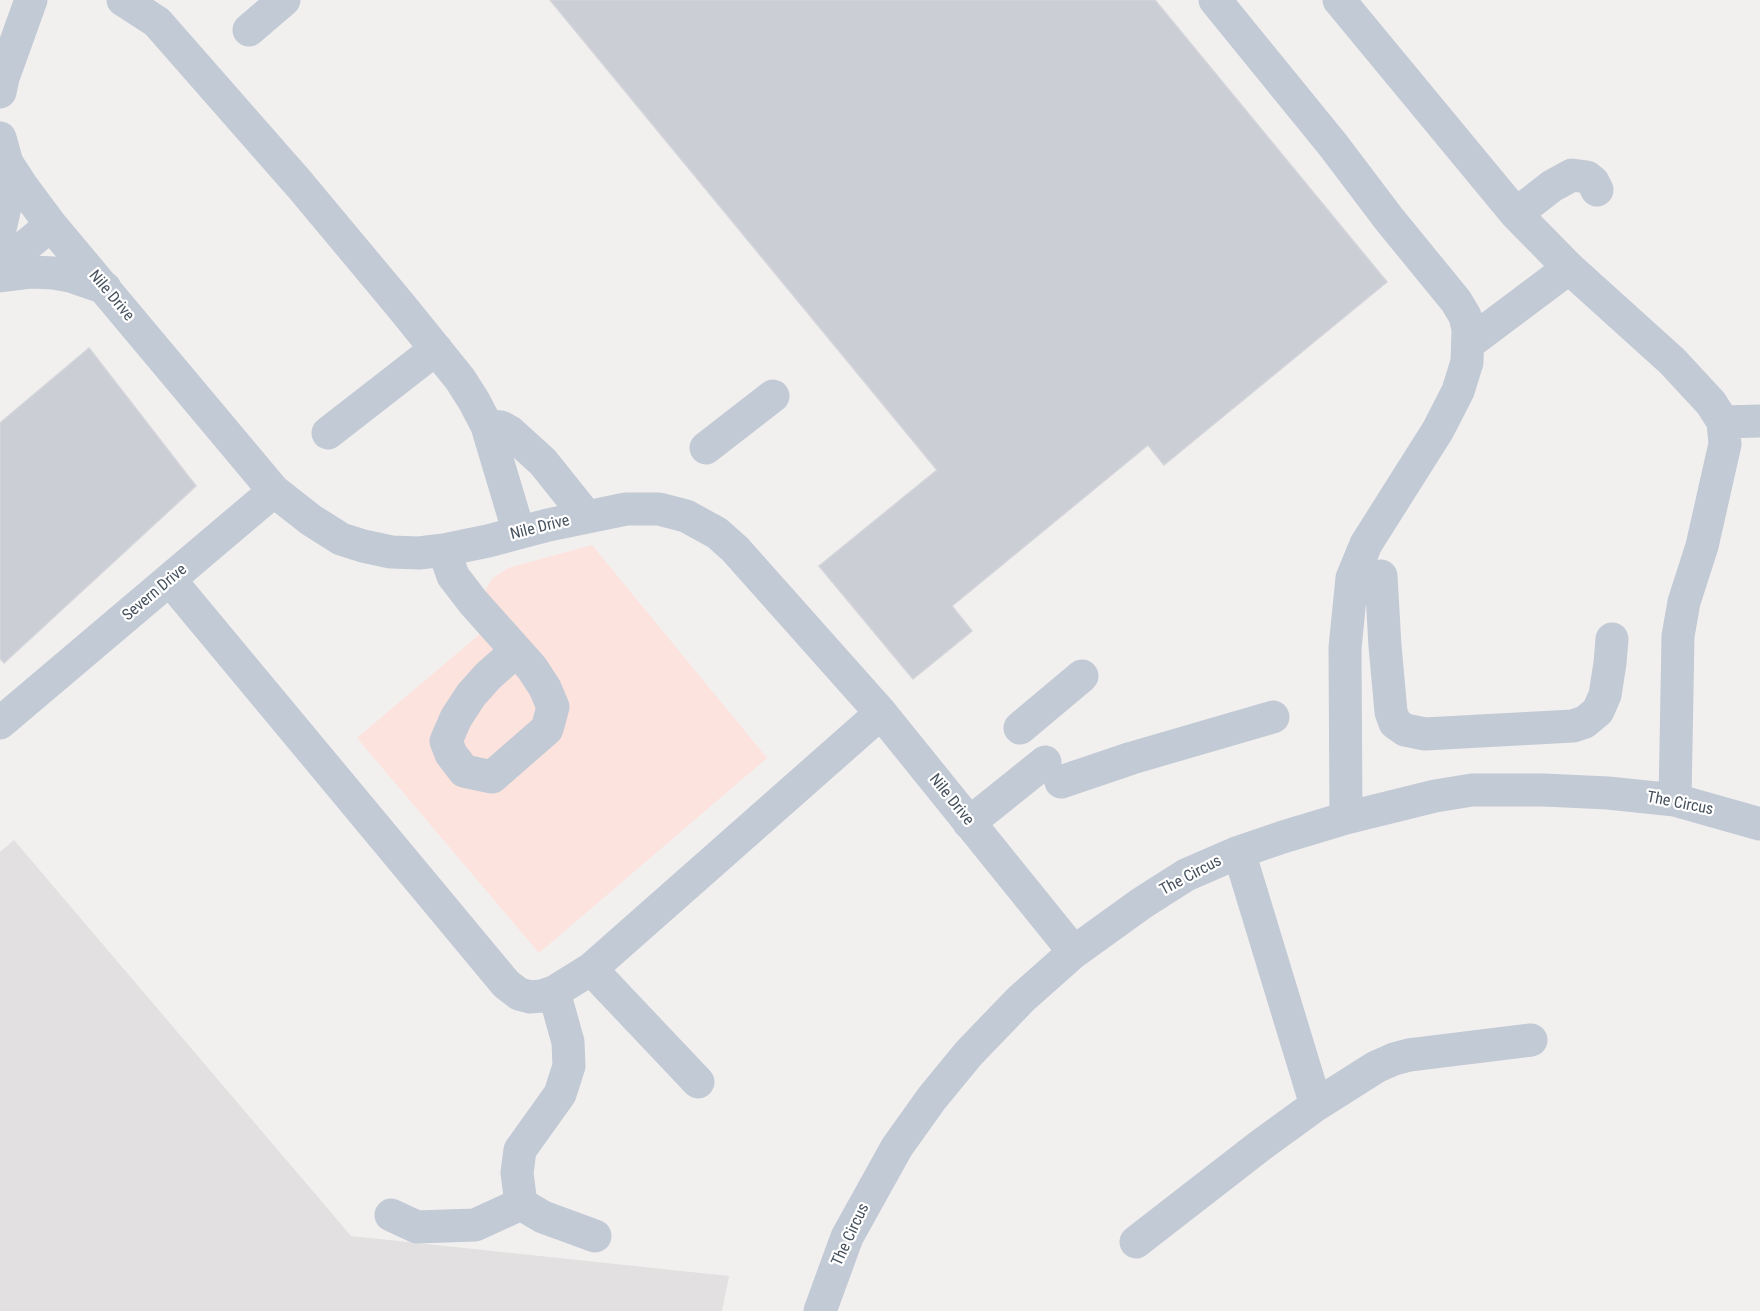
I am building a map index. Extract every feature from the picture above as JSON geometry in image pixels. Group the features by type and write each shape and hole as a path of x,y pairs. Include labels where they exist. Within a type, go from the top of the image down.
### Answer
{"street":[{"path":"123,0 151,11 300,185 436,349 469,393 487,426 519,533"},
{"path":"249,30 284,0"},
{"path":"1215,0 1456,301 1465,316 1468,329 1467,362 1458,391 1438,430 1365,544 1352,578 1345,648 1346,818"},
{"path":"1339,0 1516,214 1569,268 1672,361 1711,403 1724,422 1723,455 1702,546 1684,602 1678,636 1675,800"},
{"path":"1,82 31,1"},
{"path":"0,229 7,198 4,150"},
{"name":"Nile Drive","path":"4,150 22,186 51,225 274,491 340,539 391,552 419,553 444,550 626,509 659,509 686,516 717,533 735,549 881,713 1074,952"},
{"path":"1516,214 1552,186 1572,175 1587,177 1597,190"},
{"path":"0,267 51,225"},
{"path":"1468,343 1569,268"},
{"path":"0,276 32,272 53,273 70,276 105,288"},
{"path":"328,433 436,349"},
{"path":"706,448 773,396"},
{"path":"1724,422 1760,421"},
{"path":"487,426 501,427 510,432 543,462 587,516"},
{"name":"Severn Drive","path":"0,723 274,491"},
{"path":"444,550 453,576 516,651"},
{"path":"1381,576 1384,646 1391,712 1395,723 1405,730 1425,734 1573,726 1586,722 1598,711 1605,695 1612,639"},
{"path":"170,580 506,984 519,994 530,997 554,992 591,969 881,713"},
{"path":"1020,728 1082,676"},
{"path":"969,823 1053,772 1132,758 1273,717"},
{"name":"The Circus","path":"820,1311 847,1237 897,1147 932,1098 969,1053 1021,999 1074,952 1142,903 1186,875 1239,852 1346,818 1435,796 1472,790 1608,793 1675,800 1760,824"},
{"path":"1239,852 1316,1105"},
{"path":"591,969 698,1082"},
{"path":"521,1204 517,1173 520,1150 560,1094 569,1066 568,1042 554,992"},
{"path":"1136,1242 1261,1145 1316,1105 1376,1067 1408,1055 1531,1040"},
{"path":"391,1215 417,1227 475,1226 521,1204"},
{"path":"521,1204 543,1217 595,1236"}],"shaded area":[{"path":"592,545 767,758 539,953 357,738 488,627 486,589 492,579 508,568"},
{"path":"14,840 351,1236 729,1276 722,1311 0,1311 0,852"}],"building":[{"path":"550,0 1155,0 1387,282 1164,465 1148,445 952,606 972,631 913,679 819,566 937,470"},
{"path":"89,348 196,486 4,663 0,658 0,423"}]}
